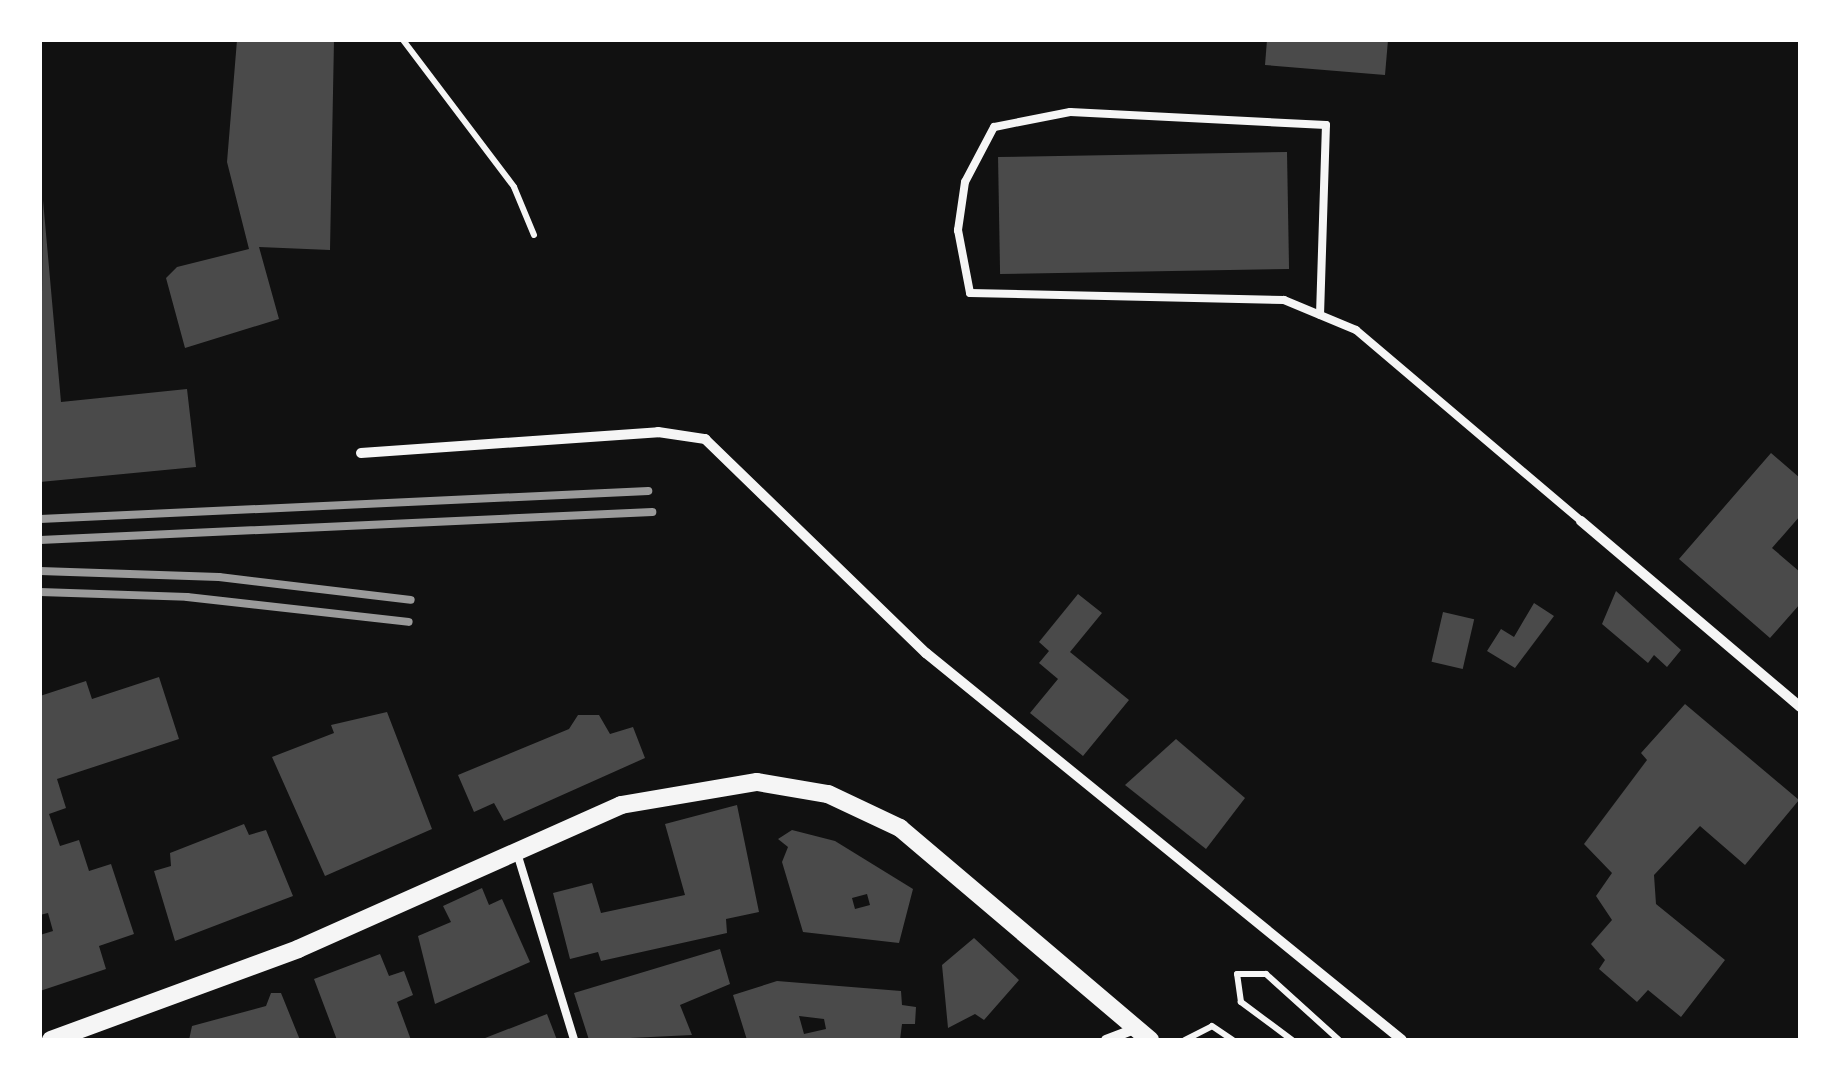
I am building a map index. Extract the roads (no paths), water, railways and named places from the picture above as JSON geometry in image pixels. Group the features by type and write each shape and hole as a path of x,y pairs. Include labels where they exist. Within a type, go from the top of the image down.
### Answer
{"street":[{"path":"361,452 658,432 705,440 926,653 1402,1040"},
{"path":"1581,521 1800,707"},
{"path":"51,1040 298,950 515,848 621,805 718,783 828,794 914,839 1144,1034"},
{"path":"1106,1040 1144,1034"}],"lane":[{"path":"1320,315 1326,125 1070,112 994,127 965,182 958,230 970,293 1284,300 1320,315 1356,330 1581,521"},
{"path":"515,848 574,1040"}],"railway":[{"path":"40,519 648,491"},
{"path":"40,540 652,512"},
{"path":"40,571 219,577 411,600"},
{"path":"40,592 187,597 409,622"}]}
